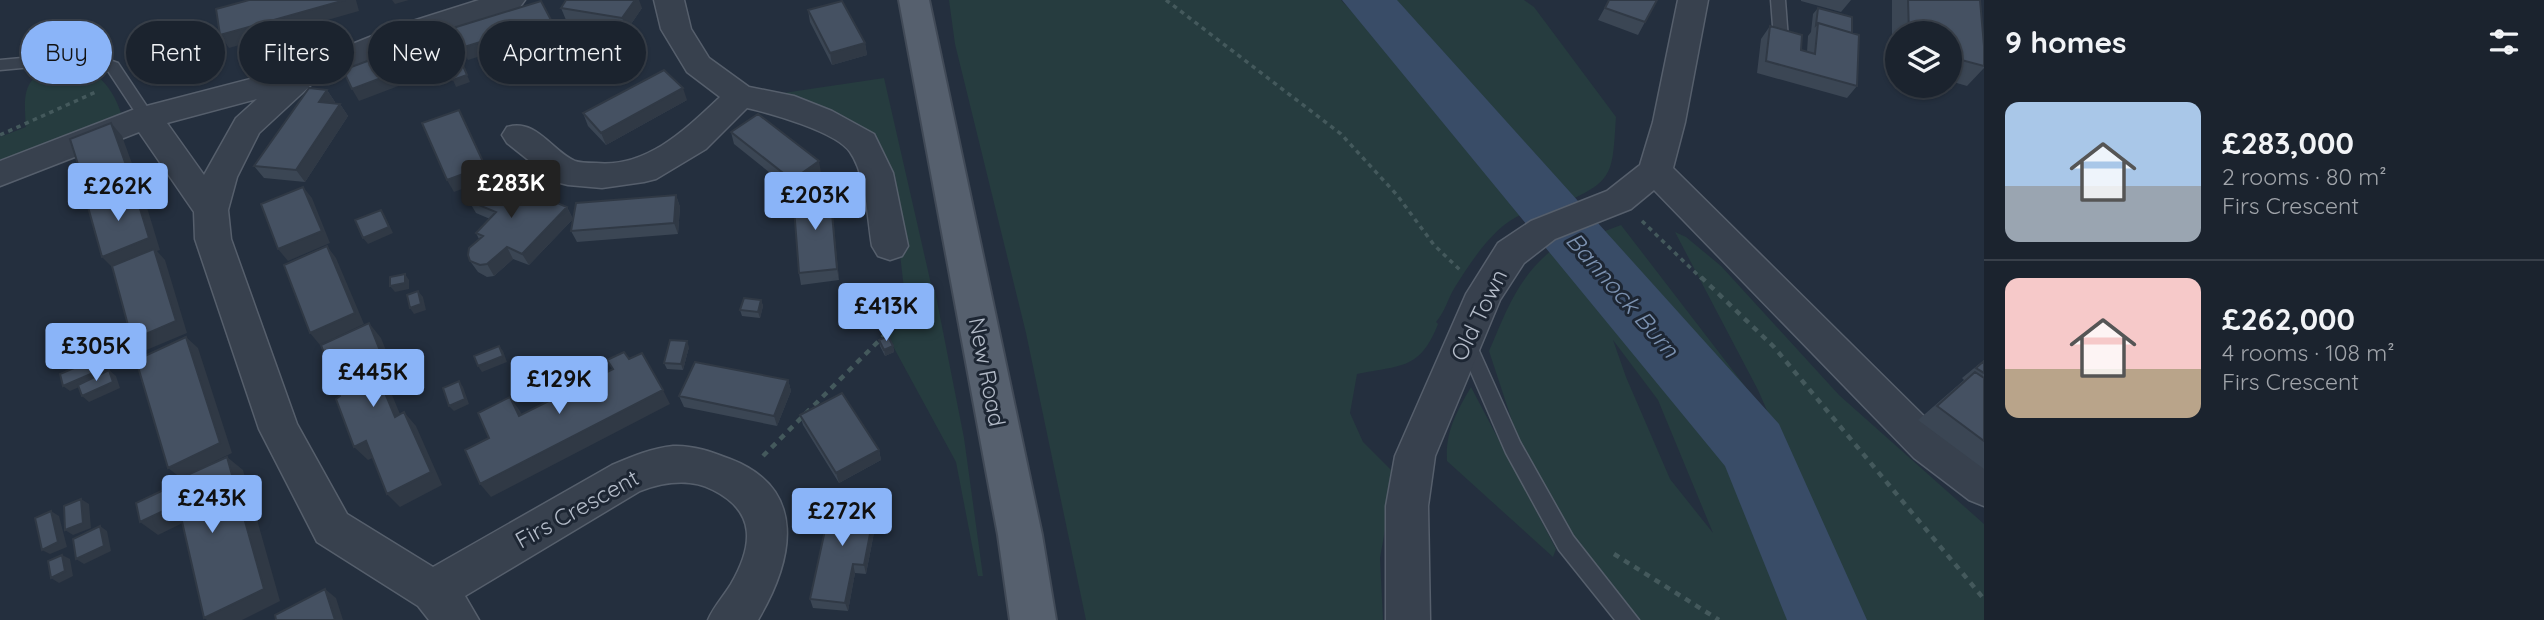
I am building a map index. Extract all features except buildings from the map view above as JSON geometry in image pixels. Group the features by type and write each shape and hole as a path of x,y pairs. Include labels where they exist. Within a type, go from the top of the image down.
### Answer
{"main road":[{"name":"New Road","path":"914,0 1020,536 1033,620"}],"street":[{"name":"Firs Crescent","path":"354,55 408,33 510,0"},
{"path":"668,0 676,29 698,65 740,96 783,104 821,119 862,142 876,173 890,246"},
{"path":"1693,0 1669,122 1655,172 1928,446 1984,487"},
{"name":"Firs Crescent","path":"211,210 146,117 272,84"},
{"name":"Firs Crescent","path":"293,84 247,126 220,177 211,210 213,239 279,429 332,528 445,605 626,478 653,467 684,464 738,481"},
{"path":"518,135 568,173 602,176 644,170 694,141 740,96"},
{"path":"0,174 146,117"},
{"name":"Old Town","path":"1408,620 1408,506 1415,456 1484,294 1511,253 1543,230 1607,205 1655,172"},
{"path":"730,620 751,590 761,565 767,537 767,517 758,502 738,481"}],"lane":[{"path":"1778,0 1781,38"},
{"path":"0,65 87,57 113,67 146,117"},
{"path":"1465,338 1513,447 1566,544 1628,620"}],"path":[{"path":"1166,0 1340,134 1397,195 1434,246 1484,294"},
{"path":"0,135 122,80"},
{"path":"1607,205 1774,347 1984,599"},
{"path":"738,481 964,256"},
{"path":"1603,547 1719,620"}],"green space":[{"path":"949,0 1341,0 1404,67 1435,112 1465,136 1523,214 1512,219 1493,235 1476,256 1436,322 1438,324 1431,339 1416,358 1397,366 1357,374 1350,413 1363,442 1395,474 1380,558 1383,620 1086,620 1026,333 955,44"},
{"path":"1389,0 1524,0 1534,7 1616,117 1611,164 1601,182 1559,205 1514,156"},
{"path":"884,78 931,284 904,289 895,211 880,156 770,95"},
{"path":"105,84 114,96 123,119 0,166 0,137 26,127 25,103 28,86"},
{"path":"1621,225 1751,394 1852,620 1636,620 1559,520 1516,433 1489,351 1509,305 1524,280 1559,244 1563,247","holes":["1613,340 1658,400 1713,533 1670,479"]},
{"path":"1675,232 1686,237 1721,266 1839,395 1984,524 1984,620 1859,620 1758,390"},
{"path":"935,291 964,438 983,576 978,576 956,462 888,337"},
{"path":"1471,387 1556,549 1553,557 1447,461 1450,431"}],"waterway":[{"name":"Bannock Burn","path":"1368,0 1753,447 1827,620"}]}
